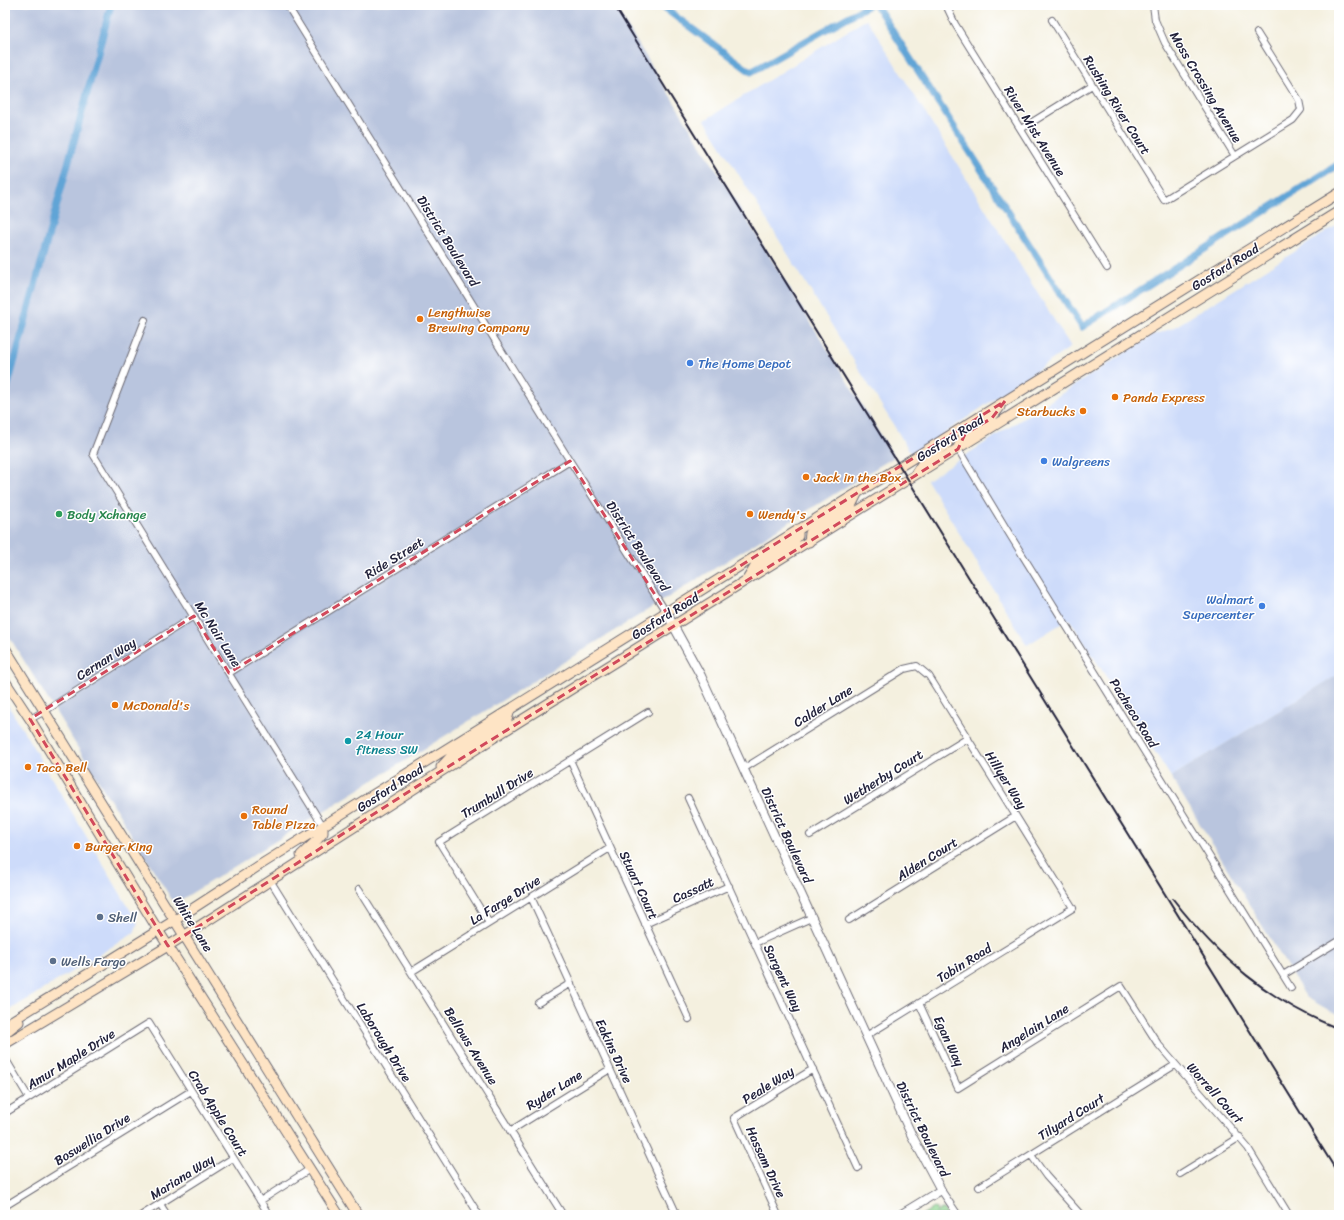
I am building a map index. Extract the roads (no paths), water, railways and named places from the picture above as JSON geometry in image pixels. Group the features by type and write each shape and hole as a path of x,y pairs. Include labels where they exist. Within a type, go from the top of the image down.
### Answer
{"main road":[{"name":"Gosford Road","path":"5,1025 52,994 175,920 857,492 1339,193"},
{"name":"Gosford Road","path":"5,1044 168,946 430,778 674,625 1339,212"},
{"path":"958,449 959,442 965,434 992,418 1005,401"},
{"path":"913,477 925,460 947,444 952,434"},
{"path":"809,542 810,533 850,508 857,492"},
{"path":"744,582 756,565 793,542 798,536 798,529"},
{"name":"White Lane","path":"5,648 358,1215"},
{"path":"5,680 158,930 339,1215"},
{"path":"430,778 452,755 506,720 510,710"},
{"path":"279,874 317,840 323,833 323,826"},
{"path":"5,1033 52,994"}],"street":[{"name":"District Boulevard","path":"287,5 570,461 674,625 701,676 912,1136 940,1190 958,1215"},
{"name":"River Mist Avenue","path":"946,5 955,24 1107,268"},
{"name":"Moss Crossing Avenue","path":"1153,5 1155,20 1165,43 1235,156"},
{"name":"Rushing River Court","path":"1052,20 1164,200 1235,156"},
{"path":"1235,156 1293,120 1301,110 1299,100 1257,33"},
{"path":"1021,129 1092,85"},
{"name":"Mc Nair Lane","path":"145,320 93,454 323,826"},
{"name":"Pacheco Road","path":"958,449 1291,988"},
{"name":"Ride Street","path":"229,673 570,461"},
{"name":"Cernan Way","path":"30,719 45,711 194,616"},
{"name":"Calder Lane","path":"743,769 904,669 917,666"},
{"name":"Hillyer Way","path":"917,666 929,676 1073,908"},
{"name":"Trumbull Drive","path":"489,923 439,842 648,712"},
{"name":"Wetherby Court","path":"810,835 968,738"},
{"name":"Stuart Court","path":"570,760 689,1019"},
{"name":"Sargent Way","path":"688,798 858,1168"},
{"name":"Alden Court","path":"849,920 1016,816"},
{"name":"La Farge Drive","path":"411,972 610,848"},
{"name":"Laborough Drive","path":"270,880 479,1215"},
{"name":"Cassatt","path":"645,924 729,886"},
{"name":"Bellows Avenue","path":"359,889 563,1215"},
{"name":"Eakins Drive","path":"531,897 677,1215"},
{"name":"Tobin Road","path":"866,1036 1073,908"},
{"path":"755,944 811,918"},
{"path":"1283,975 1339,940"},
{"path":"538,1003 571,983"},
{"name":"Worrell Court","path":"1122,986 1158,1044 1240,1137 1289,1215"},
{"name":"Angelain Lane","path":"958,1088 1122,986"},
{"name":"Egan Way","path":"919,1003 958,1088"},
{"name":"Crab Apple Court","path":"149,1023 269,1215"},
{"name":"Amur Maple Drive","path":"5,1113 149,1023"},
{"path":"5,1058 29,1098"},
{"name":"Tilyard Court","path":"979,1187 1175,1065"},
{"name":"Ryder Lane","path":"510,1131 610,1069"},
{"name":"Peale Way","path":"734,1118 813,1069"},
{"name":"Boswellia Drive","path":"5,1206 191,1091"},
{"name":"Hassam Drive","path":"734,1118 778,1215"},
{"path":"1180,1174 1240,1137"},
{"path":"1031,1155 1046,1176 1081,1215"},
{"name":"Mariana Way","path":"142,1215 233,1158"},
{"path":"260,1201 310,1169"},
{"path":"900,1215 940,1190"},
{"path":"160,1204 167,1215"}],"waterway":[{"path":"5,396 111,5"},
{"path":"660,5 751,72 869,5"},
{"path":"876,5 1082,327 1339,164"}],"railway":[{"path":"614,5 1339,1175"},
{"path":"1173,899 1208,940 1247,976 1290,1005 1339,1029"}],"place":[{"name":"Lengthwise Brewing Company","path":"420,319"},
{"name":"The Home Depot","path":"690,363"},
{"name":"Panda Express","path":"1115,397"},
{"name":"Starbucks","path":"1083,411"},
{"name":"Walgreens","path":"1044,461"},
{"name":"Jack in the Box","path":"806,477"},
{"name":"Body Xchange","path":"59,514"},
{"name":"Wendy's","path":"750,514"},
{"name":"Walmart Supercenter","path":"1262,606"},
{"name":"McDonald's","path":"115,705"},
{"name":"24 Hour fitness SW","path":"348,741"},
{"name":"Taco Bell","path":"28,767"},
{"name":"Round Table Pizza","path":"244,816"},
{"name":"Burger King","path":"77,846"},
{"name":"Shell","path":"100,917"},
{"name":"Wells Fargo","path":"53,961"}]}
